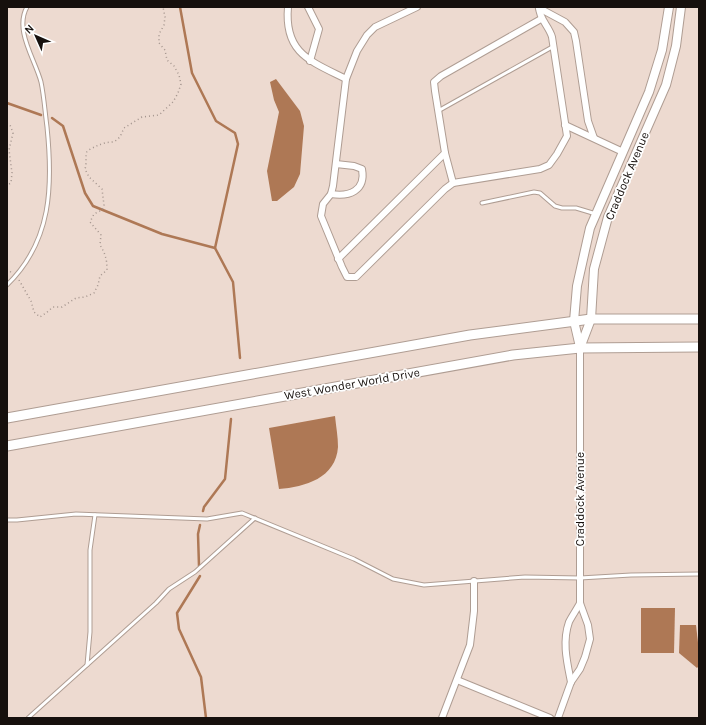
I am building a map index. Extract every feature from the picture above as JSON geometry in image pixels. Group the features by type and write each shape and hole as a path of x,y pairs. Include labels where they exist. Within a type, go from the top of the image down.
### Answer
{"main road":[{"path":"7,418 470,335 591,319 699,319"},
{"name":"West Wonder World Drive","path":"7,446 502,357 580,348 699,347"}],"street":[{"path":"288,7 288,30 294,46 310,61 346,78"},
{"path":"308,7 319,29 310,61"},
{"path":"417,7 375,27 367,35 357,51 346,78 331,194 323,204 321,216 338,259 347,277 356,277 445,189 453,183 540,169 549,165 557,154 567,136 554,46 549,28 541,19 539,8"},
{"name":"Craddock Avenue","path":"580,603 580,348 574,321 577,286 590,228 649,92 662,50 668,7"},
{"name":"Craddock Avenue","path":"580,348 591,319 594,269 608,217 666,85 676,46 681,7"},
{"path":"539,8 565,22 574,32 588,121 594,138"},
{"path":"453,183 445,153 434,82 441,76 541,19"},
{"path":"565,125 623,152"},
{"path":"338,259 445,153"},
{"path":"331,194 341,196 351,194 360,185 364,178 362,169 354,166 336,164"},
{"path":"442,718 470,645 473,629 474,581"},
{"path":"571,682 565,651 566,636 569,622 580,603"},
{"path":"558,718 571,682 580,669 585,657 590,639 588,625 580,603"},
{"path":"457,680 550,718"}],"lane":[{"path":"7,285 16,276 39,239 45,220 50,159 41,82 26,40 22,23 24,12 27,7"},
{"path":"438,111 554,46"},
{"path":"482,203 534,192 540,193 555,206 562,208 576,208 596,214"},
{"path":"7,520 76,514 207,518 242,513 354,559 393,579 424,585 525,577 580,578 631,575 699,574"},
{"path":"87,665 90,632 90,550 95,514"},
{"path":"28,718 156,604 169,589 195,572 255,518"}],"path":[{"path":"16,276 20,280 29,297 34,312 40,317 53,307 62,307 76,298 85,297 94,293 98,286 100,276 107,270 107,260 100,245 101,235 90,222 94,214 102,210 104,206 102,189 89,177 85,169 87,164 85,157 87,151 107,142 114,142 120,137 124,128 142,117 159,115 173,102 178,93 181,84 179,75 174,66 167,60 165,50 159,43 159,34 164,25 165,17 163,7"},
{"path":"7,123 10,125 13,133 9,150 12,174 11,183 7,185"},
{"path":"7,242 7,254"}],"shaded area":[{"path":"276,79 300,111 304,126 300,174 294,187 277,201 272,201 267,171 279,112 274,100 270,82"},
{"path":"335,416 338,447 336,458 332,466 318,479 309,483 279,489 269,428"},
{"path":"641,608 675,608 674,653 641,653"},
{"path":"680,625 696,625 699,651 699,666 697,668 679,653"}],"waterway":[{"path":"180,7 192,73 216,121 235,133 238,144 215,248 233,282 240,358"},
{"path":"7,103 41,115"},
{"path":"52,118 63,126 85,193 93,206 162,234 215,248"},
{"path":"203,511 204,507 225,479 231,419"},
{"path":"199,566 198,534 200,525"},
{"path":"200,576 177,613 179,629 201,677 206,718"}]}
